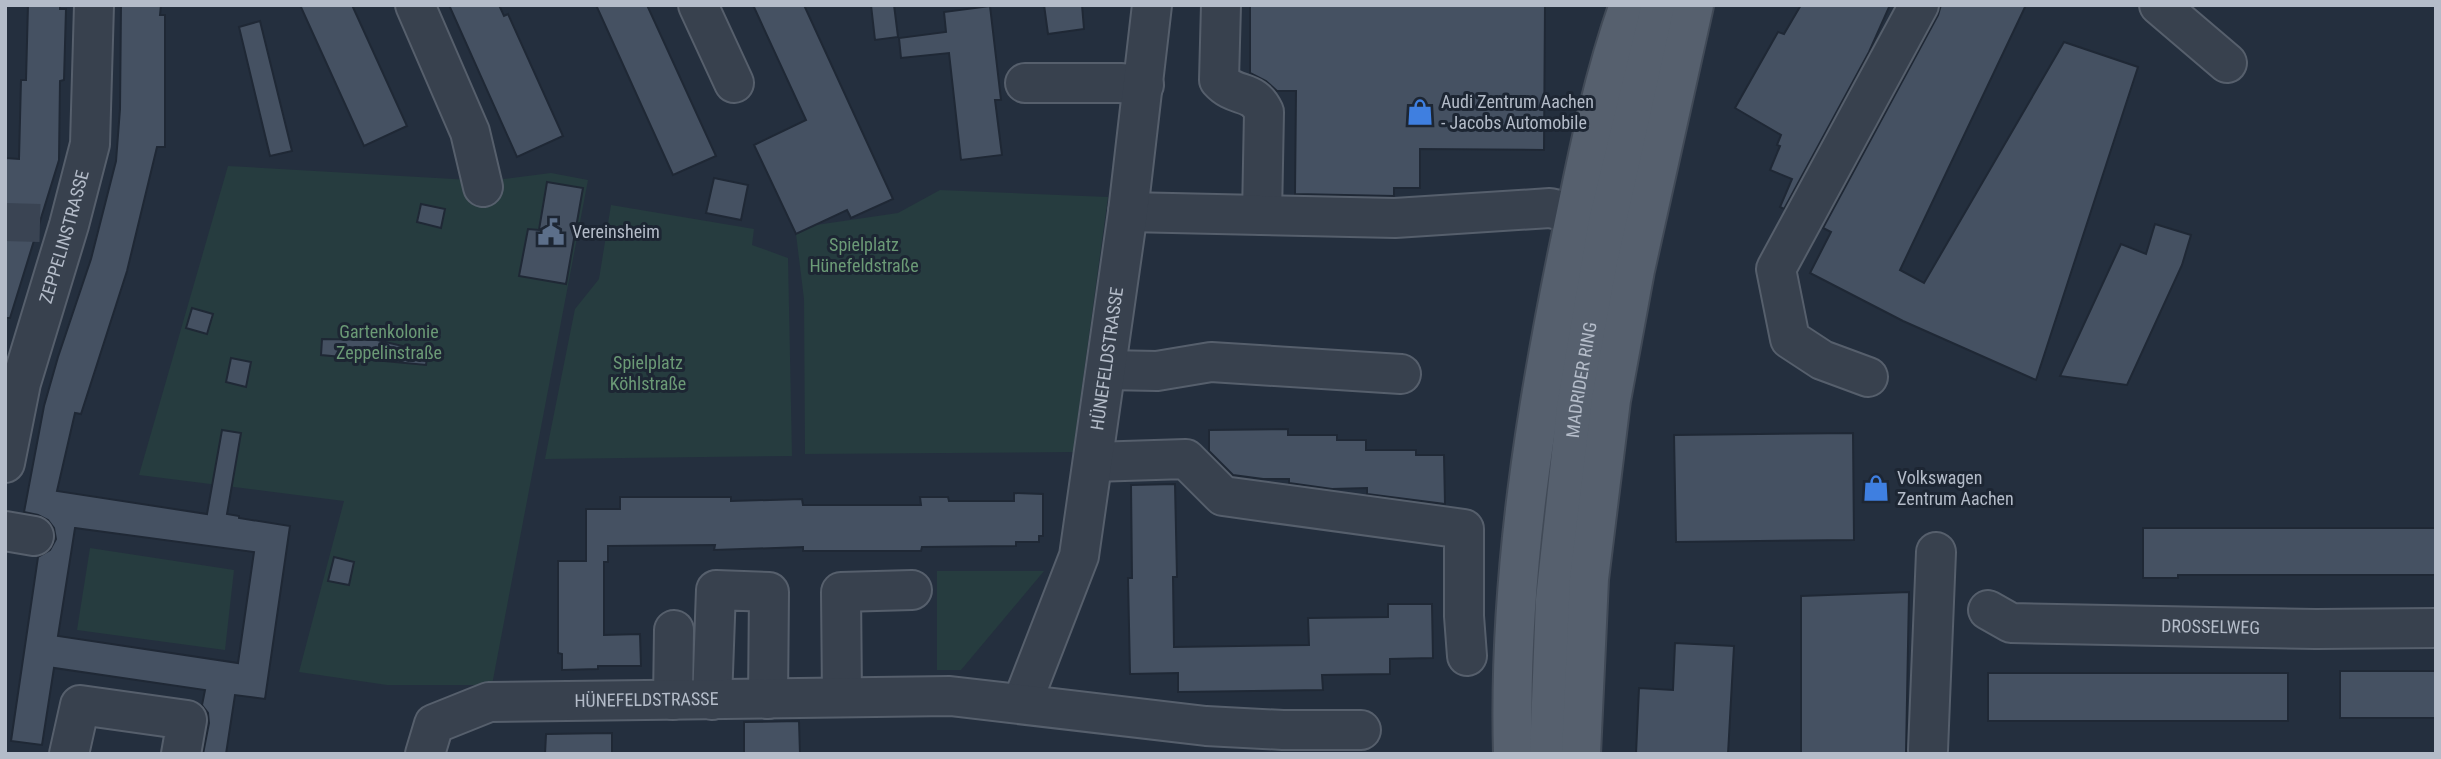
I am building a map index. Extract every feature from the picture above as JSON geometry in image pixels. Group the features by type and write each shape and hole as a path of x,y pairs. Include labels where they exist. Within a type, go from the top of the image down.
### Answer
{"main road":[{"path":"1513,754 1512,712 1519,590 1529,479 1551,335 1597,113 1660,6"},
{"path":"1581,754 1589,579 1611,400 1635,270 1660,6"},
{"name":"MADRIDER RING","path":"1549,754 1555,600 1576,408 1608,222 1660,6"}],"street":[{"name":"ZEPPELINSTRASSE","path":"5,463 51,234 90,144 94,5"},
{"path":"415,5 470,132 483,187"},
{"path":"698,5 734,83"},
{"name":"HÜNEFELDSTRASSE","path":"1022,703 1079,556 1128,212 1152,5"},
{"path":"1221,5 1219,80 1227,88 1260,102 1265,113 1262,215"},
{"path":"1868,377 1822,360 1790,339 1776,269 1919,5"},
{"path":"2158,5 2227,63"},
{"path":"1025,83 1144,85"},
{"path":"1128,212 1395,218 1550,208 1576,214"},
{"path":"1107,370 1157,371 1211,362 1401,374"},
{"path":"1093,462 1186,459 1223,496 1464,529 1468,656"},
{"path":"1928,750 1936,552"},
{"path":"712,699 716,590 769,592 768,699"},
{"path":"842,697 841,592 912,590"},
{"name":"DROSSELWEG","path":"1988,610 2011,623 2316,629 2436,628"},
{"path":"673,700 674,630"},
{"name":"HÜNEFELDSTRASSE","path":"425,754 434,724 489,702 950,696 1206,726 1361,730"},
{"path":"68,754 80,705 187,720 181,754"}],"green space":[{"name":"Gartenkolonie Zeppelinstraße","path":"228,166 488,181 551,173 588,180 492,685 387,685 299,672 344,501 139,475"},
{"name":"Spielplatz Hünefeldstraße","path":"940,190 1108,197 1073,452 805,454 804,299 796,234 816,225 898,213"},
{"name":"Spielplatz Köhlstraße","path":"611,205 754,229 752,245 788,258 792,456 545,459 575,309 599,279"},
{"path":"90,548 234,570 225,650 77,630"},
{"path":"937,571 1044,571 961,670 937,670"}],"building":[{"path":"28,5 60,5 60,9 66,9 64,80 60,81 59,160 10,318 5,318 5,158 19,159 21,80 26,80"},
{"path":"121,5 161,5 160,15 165,15 165,147 157,147 127,271 81,414 75,413 57,491 207,514 222,430 241,433 227,514 290,526 265,699 235,695 226,754 203,754 209,723 208,713 202,705 205,690 54,668 42,745 11,741 38,557 50,550 56,539 54,528 48,520 24,512 44,406 91,259 116,161 120,109","holes":["75,528 254,552 238,663 58,636"]},
{"path":"300,5 352,5 407,126 364,146"},
{"path":"449,5 499,5 504,16 508,14 563,136 517,157"},
{"path":"596,5 647,5 716,156 673,175"},
{"path":"753,5 804,5 893,199 851,218 847,210 796,234 754,145 806,120"},
{"path":"871,5 894,5 898,37 875,40"},
{"path":"1044,5 1082,5 1084,29 1048,34"},
{"name":"Audi Zentrum Aachen - Jacobs Automobile","path":"1250,5 1545,5 1544,150 1420,149 1420,188 1394,188 1394,196 1295,194 1296,91 1277,91 1266,81 1250,73"},
{"path":"1801,5 1890,5 1869,52 1784,209 1780,207 1792,179 1770,170 1780,146 1777,145 1781,135 1735,108 1778,32 1784,34"},
{"path":"1941,5 2026,5 1900,270 1924,283 2064,42 2138,67 2036,380 1903,321 1810,273 1831,232 1823,228"},
{"path":"990,6 1001,100 995,100 1002,155 961,160 949,53 901,58 899,38 946,32 944,12"},
{"path":"260,21 292,151 270,156 239,27"},
{"path":"714,178 748,185 741,220 706,213"},
{"name":"Vereinsheim","path":"547,182 583,188 566,284 519,276 528,229 539,230"},
{"path":"421,204 445,209 441,228 417,222"},
{"path":"2155,224 2191,235 2182,265 2127,385 2060,376 2121,244 2146,254"},
{"path":"192,308 213,314 207,334 186,328"},
{"path":"322,339 377,340 428,352 426,365 321,355"},
{"path":"231,358 251,362 246,387 226,382"},
{"path":"1288,429 1288,435 1337,435 1337,440 1366,440 1366,450 1416,450 1416,455 1444,455 1445,504 1367,494 1367,488 1332,489 1289,483 1289,479 1233,475 1209,451 1209,430"},
{"path":"1853,433 1854,540 1676,542 1674,435"},
{"path":"1175,484 1177,577 1173,577 1174,647 1309,645 1308,618 1388,617 1388,604 1432,604 1433,658 1390,659 1390,674 1322,675 1323,690 1178,692 1178,673 1130,674 1128,578 1132,578 1131,485"},
{"path":"1014,493 1043,494 1043,536 1039,536 1039,542 1016,542 1016,546 922,547 921,551 803,551 803,547 714,550 715,545 608,546 608,562 604,562 604,635 640,634 641,666 598,666 598,669 562,670 562,654 558,653 558,561 586,561 586,509 620,509 620,497 731,497 731,501 802,499 803,505 921,505 920,497 948,497 949,501 1014,501"},
{"path":"2143,528 2436,528 2436,575 2178,575 2178,578 2143,578"},
{"path":"334,557 354,562 349,585 328,581"},
{"path":"1909,592 1906,754 1801,754 1801,596"},
{"path":"1675,643 1734,646 1728,754 1636,754 1639,688 1673,690"},
{"path":"2340,671 2436,671 2436,718 2340,718"},
{"path":"1988,673 2288,673 2288,721 1988,721"},
{"path":"799,721 800,754 744,754 744,722"},
{"path":"612,733 612,754 545,754 546,734"}],"tunnel":[{"path":"5,222 40,223"}],"place":[{"name":"Audi Zentrum Aachen - Jacobs Automobile","path":"1420,112"},
{"name":"Vereinsheim","path":"551,232"},
{"name":"Volkswagen Zentrum Aachen","path":"1876,488"}]}
